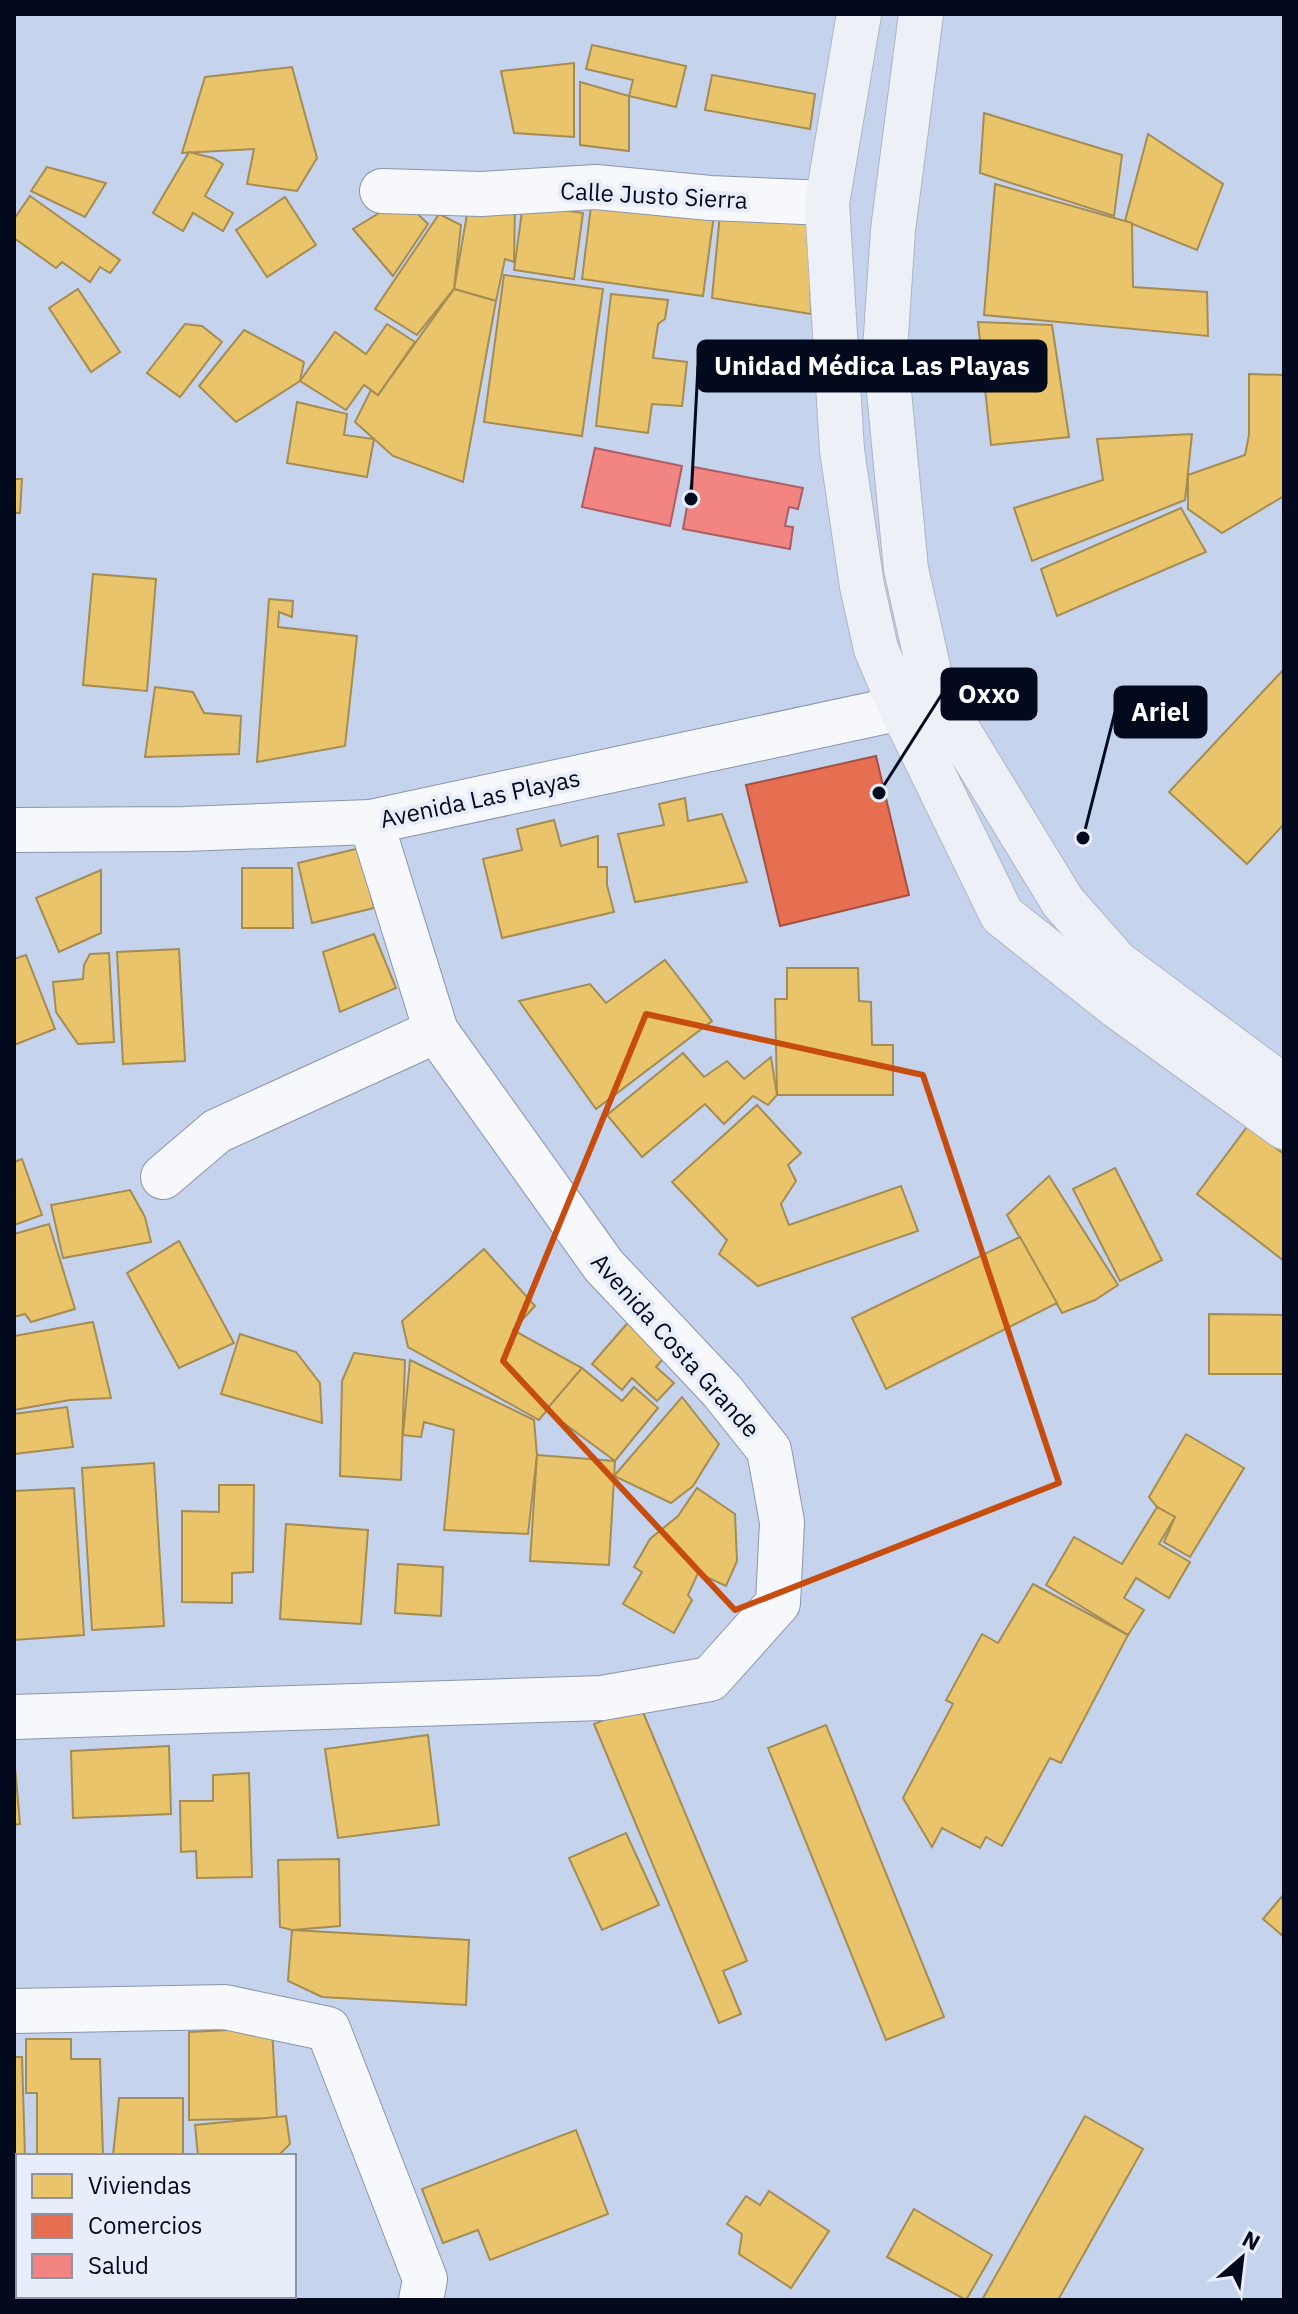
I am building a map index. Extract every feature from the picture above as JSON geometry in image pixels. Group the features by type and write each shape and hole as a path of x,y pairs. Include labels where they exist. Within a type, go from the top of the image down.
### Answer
{"main road":[{"path":"859,14 827,203 842,450 862,586 876,649 917,698 1063,902 1117,963 1284,1087"},
{"path":"921,14 893,230 885,350 917,698 1002,915 1118,1007 1284,1127"}],"street":[{"name":"Calle Justo Sierra","path":"382,191 481,194 596,187 710,198 827,203"},
{"name":"Avenida Las Playas","path":"24,836 371,822 917,698"},
{"name":"Avenida Costa Grande","path":"14,1717 602,1698 710,1679 778,1603 782,1522 769,1450 722,1391 604,1266 436,1031 371,822"},
{"path":"163,1177 217,1131 436,1031"},
{"path":"14,2011 225,2007 328,2029 425,2279 421,2300"}],"highlighted area":[{"path":"646,1014 923,1075 1059,1483 735,1610 503,1361"}],"building: Viviendas":[{"path":"592,45 686,66 676,107 629,96 633,80 586,69"},
{"path":"574,63 574,137 514,133 501,71"},
{"path":"292,67 317,158 297,191 247,184 254,149 182,153 205,77"},
{"path":"712,75 815,94 810,129 705,110"},
{"path":"580,82 629,96 629,151 580,145"},
{"path":"984,113 1122,155 1114,216 980,173"},
{"path":"1148,134 1223,184 1197,250 1125,221"},
{"path":"189,152 223,164 205,196 233,213 223,231 193,213 183,231 153,213"},
{"path":"47,167 106,183 85,217 31,191"},
{"path":"995,184 1132,223 1133,287 1207,292 1208,336 984,315"},
{"path":"30,196 120,260 110,273 100,267 90,282 62,262 56,268 14,238 14,219"},
{"path":"285,197 316,245 267,277 236,230"},
{"path":"592,198 714,215 703,296 582,279"},
{"path":"402,199 428,224 393,276 353,229"},
{"path":"469,203 515,205 514,262 505,259 496,301 454,289"},
{"path":"523,204 583,213 574,279 514,270"},
{"path":"439,214 461,225 454,289 417,335 375,309"},
{"path":"720,214 809,216 811,314 712,298"},
{"path":"504,275 603,289 582,436 484,422"},
{"path":"78,289 120,352 91,372 49,308"},
{"path":"454,289 496,301 463,482 393,456 355,422 371,390 378,395"},
{"path":"611,294 668,300 665,319 658,324 653,358 687,362 682,406 652,404 648,433 596,426"},
{"path":"978,322 1052,325 1069,437 991,445"},
{"path":"185,324 202,326 222,342 180,397 147,373"},
{"path":"387,324 415,342 378,395 364,385 346,410 300,381 335,332 366,354"},
{"path":"244,330 304,362 300,381 236,422 199,386"},
{"path":"1249,374 1284,375 1284,496 1222,533 1188,509 1188,475 1245,455 1249,435"},
{"path":"297,402 347,414 344,435 374,439 367,477 287,463"},
{"path":"1192,434 1185,500 1032,561 1014,508 1103,480 1097,439"},
{"path":"14,479 22,479 20,513 14,513"},
{"path":"1181,508 1206,552 1057,616 1041,569"},
{"path":"93,574 156,579 147,691 83,685"},
{"path":"269,599 293,601 292,617 279,612 278,627 357,636 345,746 257,762"},
{"path":"1284,669 1284,824 1247,864 1169,792"},
{"path":"155,687 193,692 204,713 241,716 239,754 145,757"},
{"path":"685,798 688,821 722,814 747,882 635,902 618,834 664,825 659,804"},
{"path":"554,820 561,846 598,836 598,867 607,867 607,885 614,912 502,938 483,859 522,850 517,829"},
{"path":"360,848 374,908 312,923 298,863"},
{"path":"242,868 292,868 293,928 242,928"},
{"path":"101,870 101,933 59,952 36,898"},
{"path":"374,934 396,988 340,1012 323,952"},
{"path":"179,949 185,1061 123,1064 117,952"},
{"path":"109,953 114,1042 78,1044 56,1012 53,982 83,979 84,965 90,954"},
{"path":"26,955 55,1029 14,1045 14,959"},
{"path":"665,960 712,1021 596,1109 519,1001 590,984 606,1003"},
{"path":"787,968 858,968 859,1001 871,1002 872,1045 893,1045 893,1095 777,1095 775,999 787,999"},
{"path":"683,1053 704,1077 727,1061 744,1079 771,1057 777,1095 768,1105 753,1096 724,1124 705,1104 642,1157 607,1115"},
{"path":"757,1105 801,1153 788,1165 796,1181 781,1204 789,1225 901,1186 918,1231 758,1286 719,1254 727,1240 672,1182"},
{"path":"1247,1127 1284,1154 1284,1261 1197,1194"},
{"path":"22,1159 42,1215 14,1225 14,1162"},
{"path":"1115,1168 1162,1260 1120,1281 1073,1189"},
{"path":"1049,1176 1118,1285 1095,1300 1062,1313 1007,1215"},
{"path":"130,1190 145,1217 151,1242 63,1258 51,1205"},
{"path":"49,1224 75,1309 31,1322 25,1314 14,1317 14,1234"},
{"path":"1020,1237 1057,1303 886,1389 852,1318"},
{"path":"179,1241 234,1343 179,1368 127,1273"},
{"path":"484,1249 535,1306 513,1330 582,1368 539,1420 408,1347 402,1321"},
{"path":"1209,1314 1284,1315 1284,1374 1209,1374"},
{"path":"631,1319 669,1352 656,1367 674,1383 657,1401 632,1378 622,1390 592,1364"},
{"path":"93,1322 111,1398 70,1400 14,1410 14,1336"},
{"path":"240,1334 296,1352 320,1383 322,1423 221,1394"},
{"path":"354,1353 405,1360 401,1480 340,1476 342,1381"},
{"path":"410,1360 534,1420 537,1455 528,1534 444,1530 454,1430 424,1422 421,1437 403,1435"},
{"path":"582,1368 622,1401 634,1387 658,1408 615,1461 546,1410"},
{"path":"682,1397 719,1444 693,1486 671,1503 614,1476"},
{"path":"67,1407 73,1447 14,1454 14,1414"},
{"path":"1186,1434 1244,1468 1190,1557 1164,1542 1175,1517 1157,1507 1149,1497"},
{"path":"537,1455 615,1461 609,1565 530,1561"},
{"path":"154,1463 164,1626 92,1630 82,1468"},
{"path":"219,1485 254,1485 253,1572 232,1573 232,1603 182,1602 182,1511 219,1512"},
{"path":"74,1488 84,1635 14,1640 14,1491"},
{"path":"697,1488 735,1514 737,1561 726,1586 698,1573 688,1595 692,1600 674,1633 623,1604 642,1572 634,1567 650,1539 678,1516"},
{"path":"1157,1507 1175,1517 1159,1544 1190,1562 1169,1598 1136,1578 1124,1598 1144,1610 1128,1635 1046,1585 1074,1537 1122,1564"},
{"path":"286,1524 368,1530 361,1624 280,1619"},
{"path":"398,1564 443,1567 441,1616 395,1613"},
{"path":"1033,1584 1128,1635 1061,1763 1050,1758 1002,1846 986,1837 980,1848 942,1828 932,1847 903,1798 953,1704 946,1700 982,1634 998,1643"},
{"path":"640,1705 747,1961 723,1971 741,2014 719,2023 594,1724"},
{"path":"826,1725 944,2017 886,2040 768,1748"},
{"path":"428,1735 439,1825 338,1838 325,1749"},
{"path":"169,1746 171,1814 73,1818 71,1751"},
{"path":"14,1756 20,1824 14,1825"},
{"path":"249,1773 252,1877 197,1878 196,1851 181,1852 180,1801 213,1801 213,1775"},
{"path":"626,1833 659,1905 602,1930 569,1858"},
{"path":"339,1859 340,1926 292,1930 280,1927 278,1860"},
{"path":"1284,1894 1284,1937 1263,1919"},
{"path":"292,1930 469,1940 466,2005 322,1997 288,1981"},
{"path":"272,2028 277,2118 189,2120 189,2032"},
{"path":"26,2039 71,2039 71,2059 100,2059 103,2154 37,2154 37,2093 26,2093"},
{"path":"14,2057 22,2057 25,2154 16,2154 14,2163"},
{"path":"119,2098 183,2098 183,2154 113,2154"},
{"path":"286,2116 290,2144 280,2154 198,2154 195,2125"},
{"path":"1085,2116 1143,2149 1058,2300 982,2300"},
{"path":"576,2130 608,2214 490,2260 478,2230 443,2243 422,2189"},
{"path":"769,2191 829,2231 791,2288 739,2254 742,2234 727,2224 746,2196 760,2205"},
{"path":"914,2209 992,2255 966,2300 887,2257"},
{"path":"123,2298 184,2298 184,2300"}],"building: Comercios":[{"path":"876,756 909,895 780,926 746,785"}],"building: Salud":[{"path":"595,448 682,466 670,526 582,507"},
{"path":"694,467 803,488 798,509 789,507 785,526 793,527 790,549 683,529"}],"place":[{"name":"Unidad Médica Las Playas","path":"691,499"},
{"name":"Oxxo","path":"879,793"},
{"name":"Ariel","path":"1083,838"}]}
